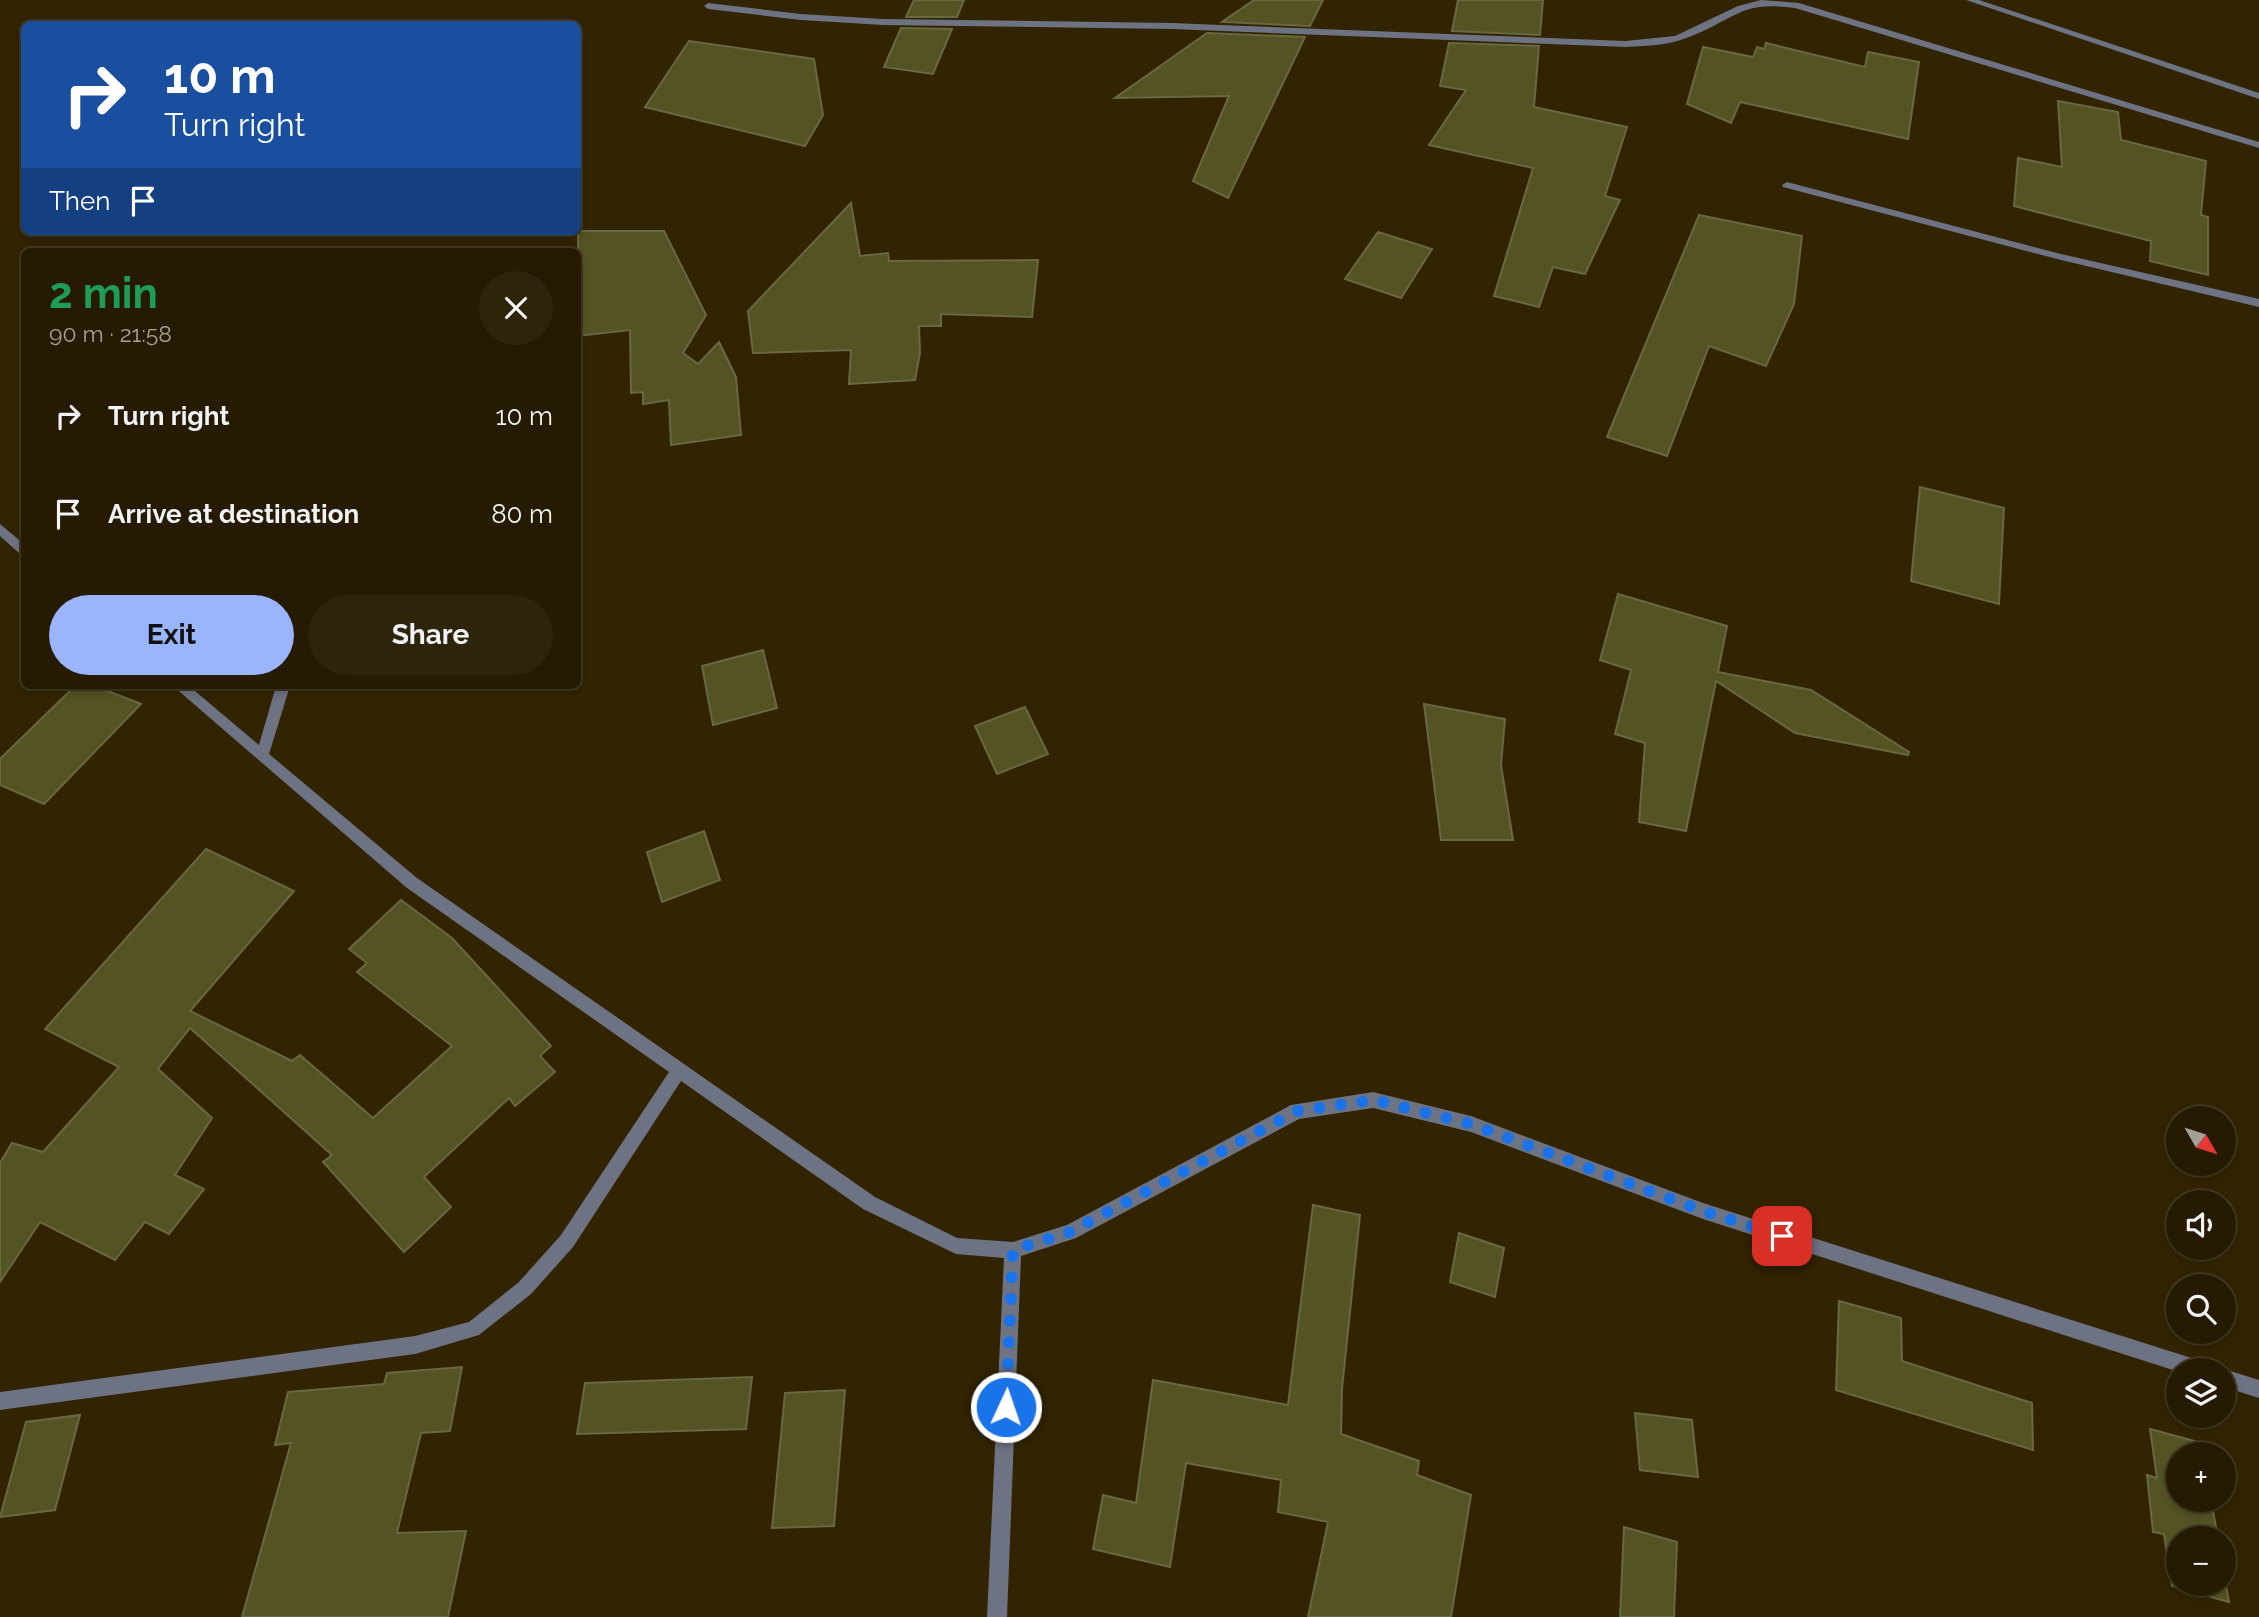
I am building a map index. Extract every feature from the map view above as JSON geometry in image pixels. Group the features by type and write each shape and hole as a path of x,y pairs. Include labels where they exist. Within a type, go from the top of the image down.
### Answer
{"street":[{"path":"1970,0 2259,96"},
{"path":"708,6 801,17 883,22 1172,26 1607,44 1650,43 1678,38 1702,29 1740,8 1764,2 1796,5 2259,145"},
{"path":"1787,185 2061,257 2259,303"},
{"path":"0,529 21,548"},
{"path":"184,689 412,883 869,1203 956,1247 1013,1250 1070,1232 1297,1111 1374,1100 1471,1124 1703,1211 2166,1359"},
{"path":"262,756 283,689"},
{"path":"0,1401 415,1345 473,1329 525,1288 567,1241 678,1070"},
{"path":"997,1617 1013,1250"},
{"path":"2236,1382 2259,1389"}],"building":[{"path":"914,0 964,0 957,17 906,17"},
{"path":"1254,0 1323,0 1310,26 1222,22"},
{"path":"1458,0 1543,0 1540,35 1452,31"},
{"path":"901,28 952,29 933,74 884,67"},
{"path":"1207,33 1305,37 1228,198 1193,181 1229,96 1115,98"},
{"path":"689,41 814,59 823,115 805,146 645,107"},
{"path":"1449,43 1539,46 1534,107 1627,127 1605,196 1620,200 1585,274 1553,267 1539,307 1494,296 1533,168 1429,145 1466,90 1440,86"},
{"path":"1766,43 1865,67 1868,52 1919,62 1908,139 1740,102 1731,123 1687,104 1703,47 1753,57 1757,47 1764,49"},
{"path":"2058,101 2118,112 2121,140 2206,161 2201,215 2208,217 2208,275 2150,261 2151,241 2014,206 2018,158 2062,167"},
{"path":"851,203 860,256 888,253 889,261 1038,260 1032,317 941,314 941,326 919,326 920,353 915,380 849,384 851,350 753,353 748,311"},
{"path":"1699,215 1802,236 1794,304 1766,366 1709,346 1667,456 1607,437"},
{"path":"581,231 664,231 706,315 683,353 698,364 719,342 736,377 741,435 671,445 669,400 643,404 643,392 631,393 630,330 581,336 581,248 578,248 578,235 581,235"},
{"path":"1378,232 1432,249 1401,298 1345,279"},
{"path":"1920,487 2004,508 1999,604 1911,581"},
{"path":"1618,594 1727,626 1718,672 1811,690 1909,752 1908,755 1795,733 1716,681 1686,831 1639,822 1645,743 1615,734 1631,670 1600,660"},
{"path":"763,650 777,708 713,725 702,666"},
{"path":"72,689 103,689 141,704 44,804 0,785 0,759"},
{"path":"1424,704 1505,719 1501,765 1513,840 1441,840"},
{"path":"1025,707 1048,754 997,774 975,726"},
{"path":"704,831 720,880 662,902 647,852"},
{"path":"206,849 294,891 190,1011 292,1061 300,1055 373,1118 452,1046 357,972 367,963 349,949 401,900 452,938 551,1046 540,1056 555,1072 515,1106 509,1098 424,1177 451,1207 404,1252 323,1162 332,1155 190,1028 158,1069 212,1118 175,1175 204,1189 169,1234 145,1222 115,1260 40,1222 0,1282 0,1163 12,1143 43,1152 119,1067 45,1029"},
{"path":"1313,1205 1360,1215 1342,1389 1341,1434 1419,1461 1417,1475 1471,1495 1451,1617 1308,1617 1328,1522 1278,1512 1281,1480 1186,1463 1170,1567 1093,1549 1103,1495 1136,1503 1153,1380 1288,1405"},
{"path":"1459,1233 1504,1248 1495,1297 1450,1282"},
{"path":"1839,1301 1901,1318 1902,1361 2032,1403 2033,1450 1836,1390"},
{"path":"462,1367 450,1431 421,1433 397,1533 466,1531 448,1617 242,1617 291,1443 275,1445 288,1392 384,1384 387,1373"},
{"path":"752,1377 746,1429 577,1434 585,1383"},
{"path":"845,1390 834,1526 772,1528 785,1393"},
{"path":"1635,1413 1692,1420 1698,1477 1640,1470"},
{"path":"80,1415 55,1510 0,1517 26,1422"},
{"path":"2150,1429 2198,1442 2166,1442 2166,1512 2213,1512 2216,1526 2166,1526 2166,1547 2164,1534 2153,1532 2147,1475 2157,1478"},
{"path":"1624,1527 1677,1542 1674,1617 1620,1617"},
{"path":"2208,1596 2228,1596 2229,1602"}],"route":[{"path":"1006,1407 1013,1250 1070,1232 1297,1111 1374,1100 1471,1124 1703,1211 1782,1236"}]}
